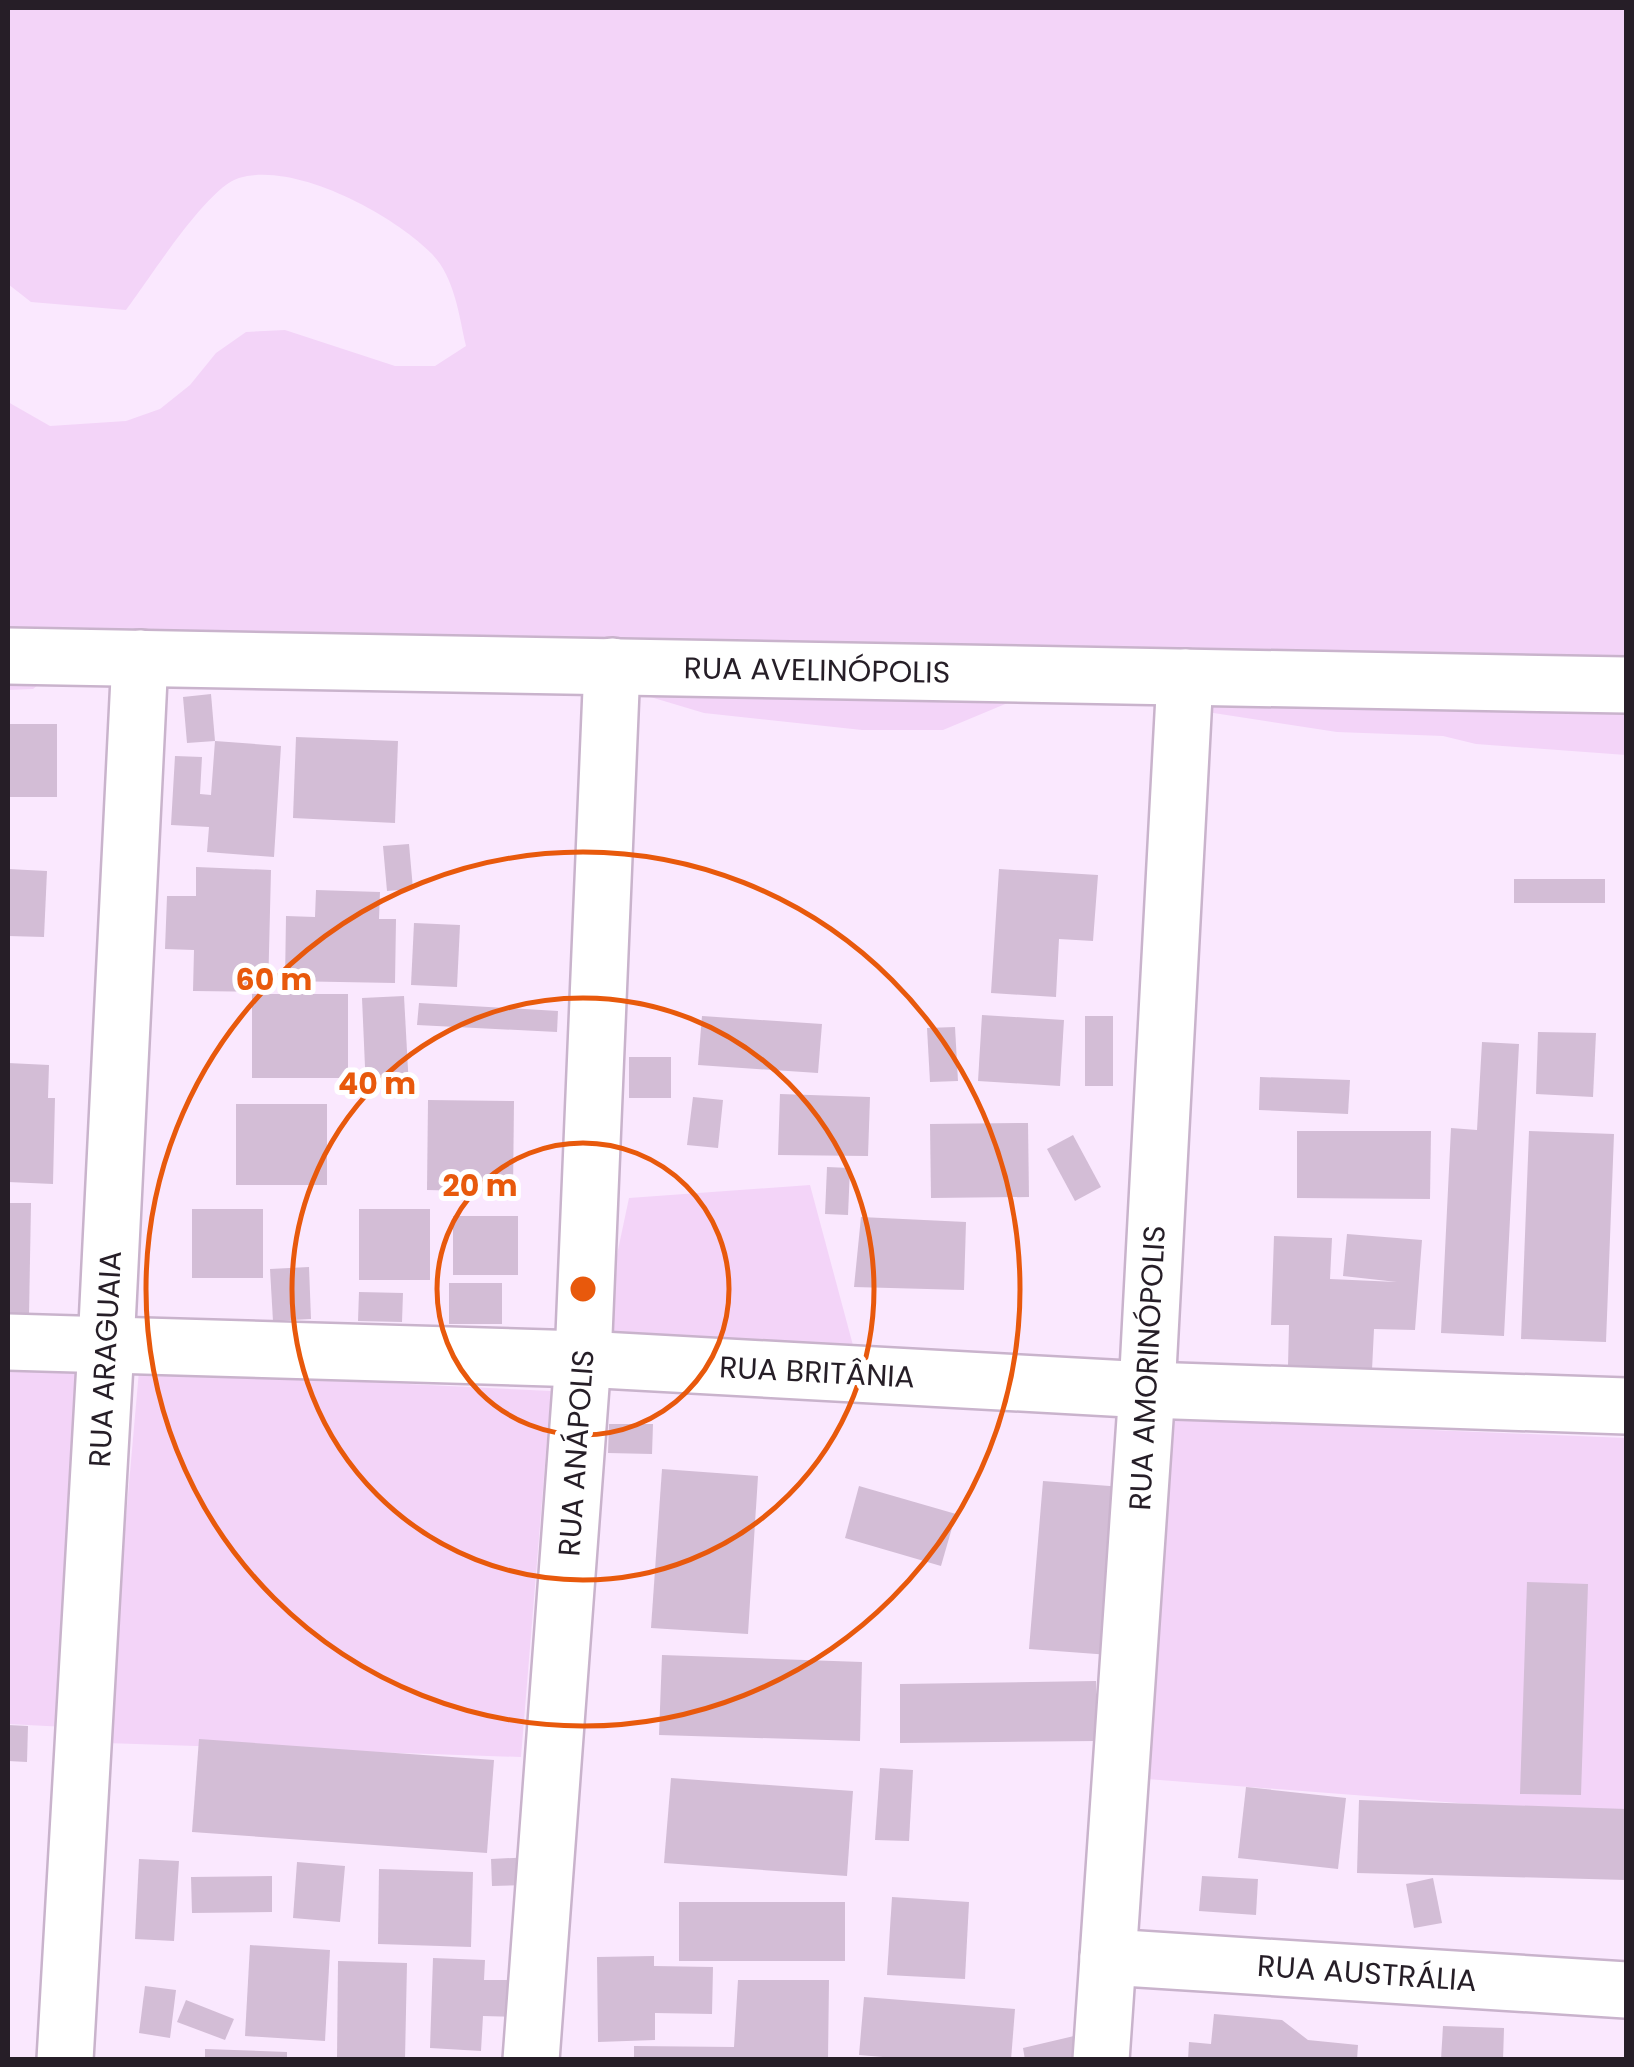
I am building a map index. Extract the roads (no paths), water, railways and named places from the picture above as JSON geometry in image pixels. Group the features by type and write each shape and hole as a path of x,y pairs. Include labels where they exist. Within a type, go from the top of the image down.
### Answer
{"street":[{"name":"RUA AVELINÓPOLIS","path":"8,656 1626,685"},
{"name":"RUA ARAGUAIA","path":"64,2060 106,1346 140,658"},
{"name":"RUA ANÁPOLIS","path":"531,2060 583,1359 612,666"},
{"name":"RUA AMORINÓPOLIS","path":"1101,2060 1147,1390 1185,677"},
{"name":"RUA BRITÂNIA","path":"8,1342 583,1359 1147,1390 1626,1406"},
{"name":"RUA AUSTRÁLIA","path":"1108,1957 1626,1990"}]}
